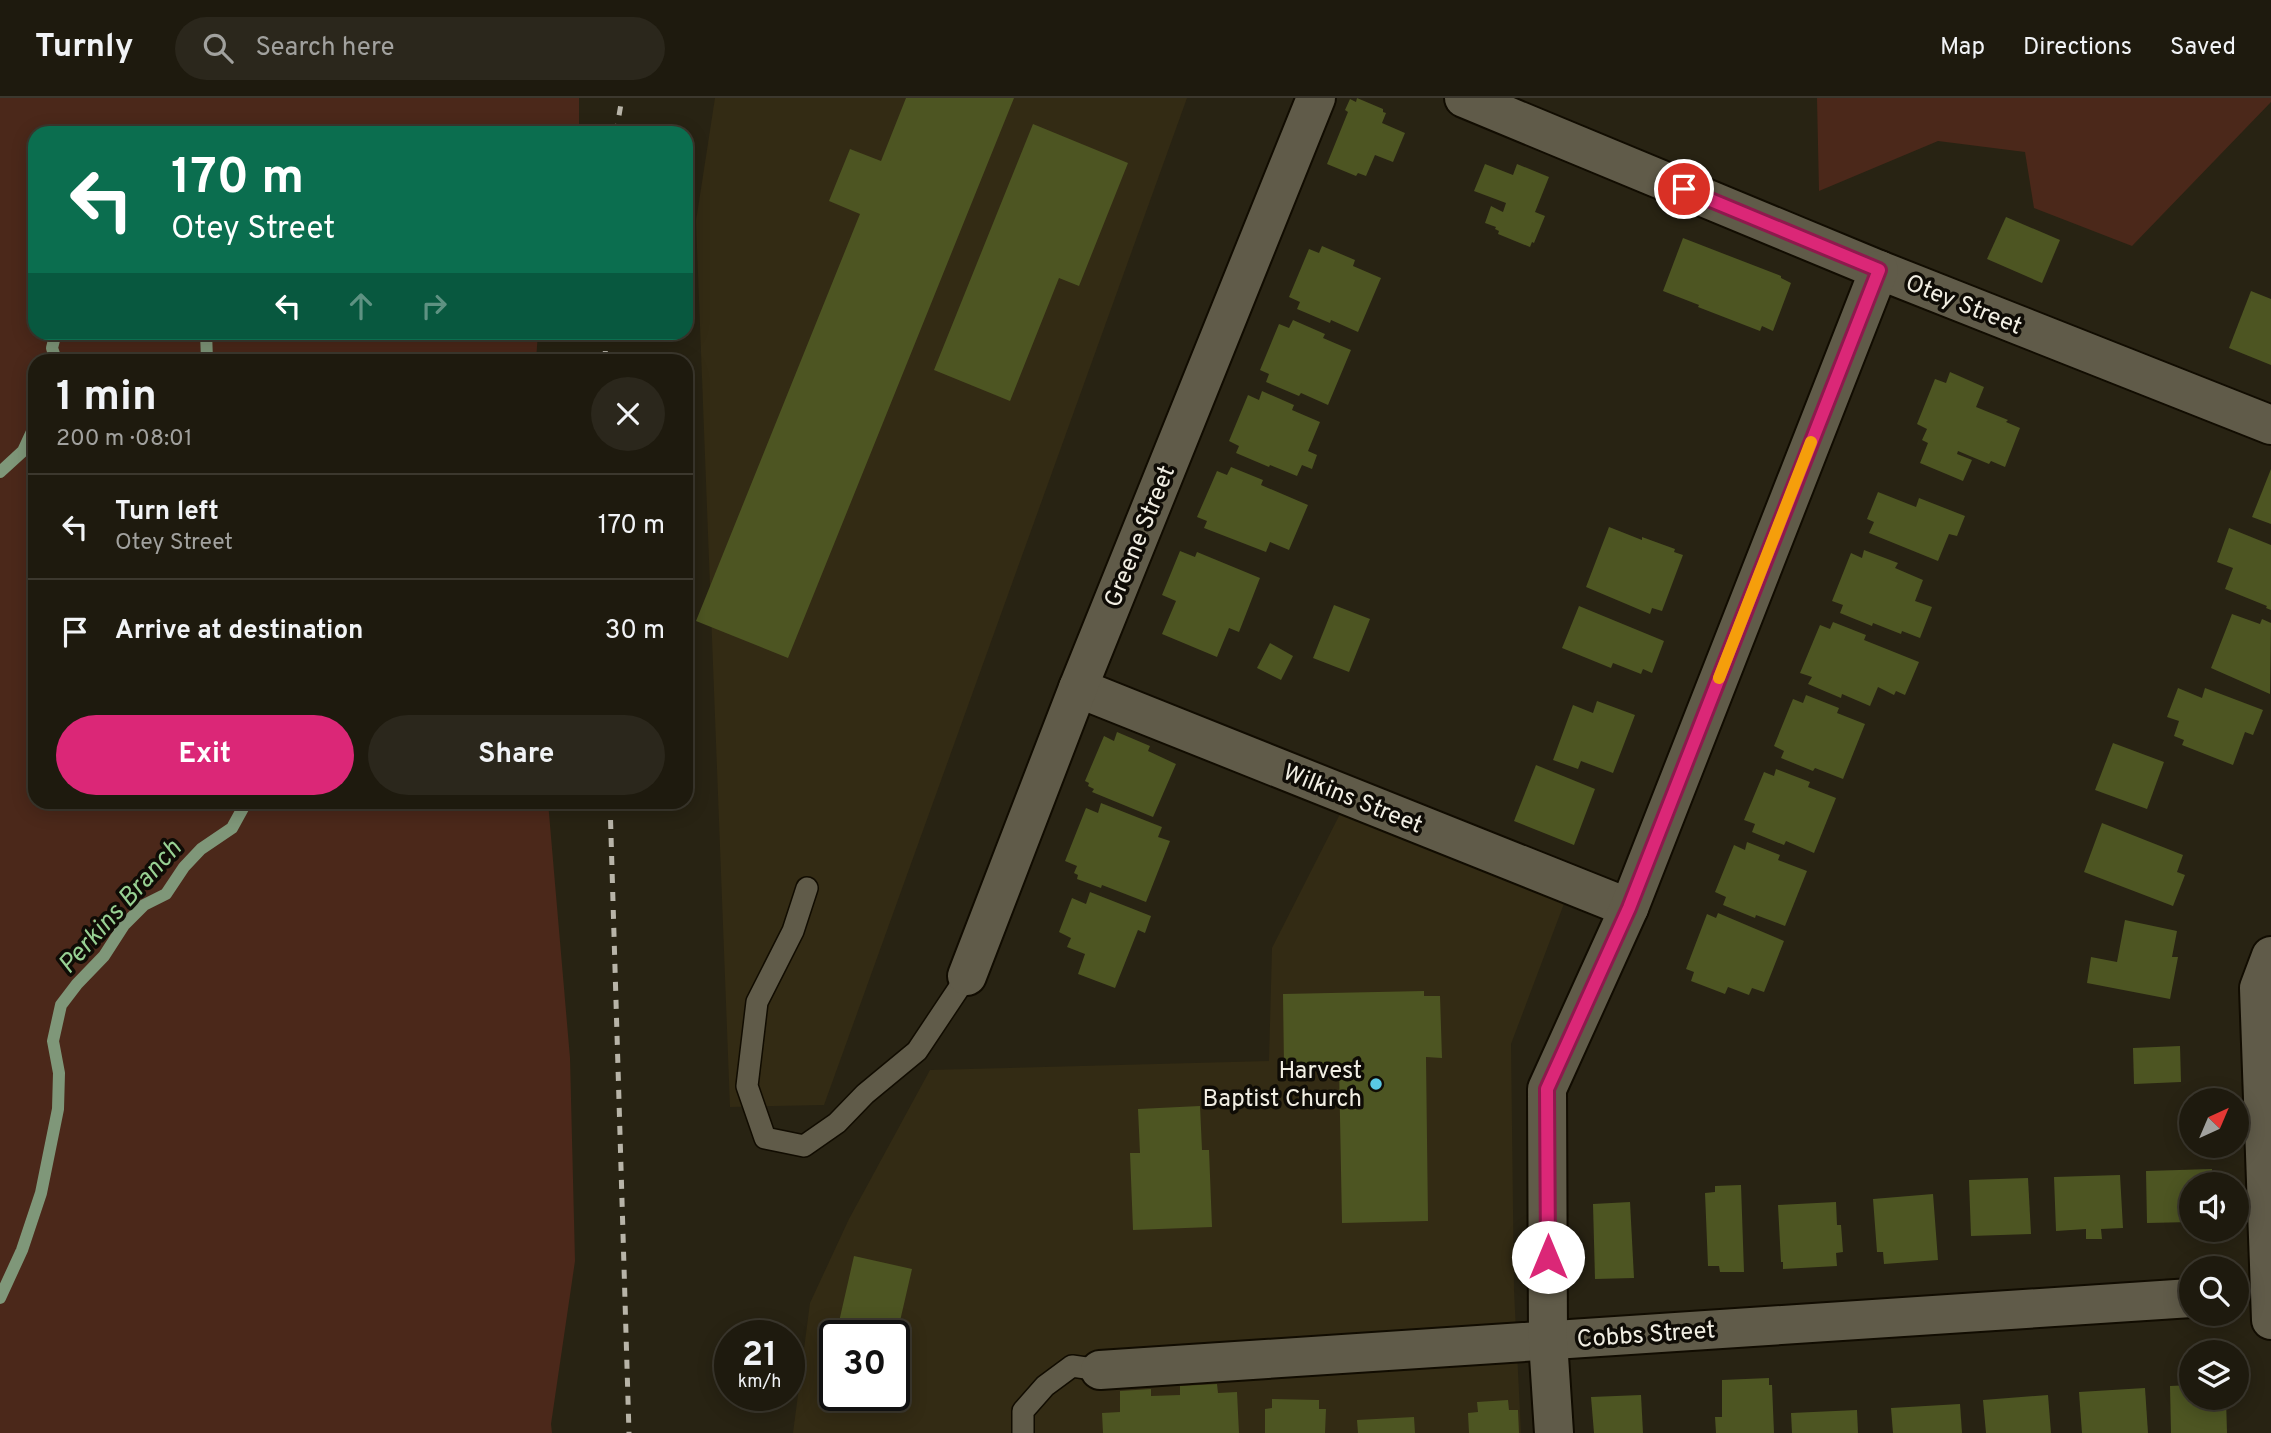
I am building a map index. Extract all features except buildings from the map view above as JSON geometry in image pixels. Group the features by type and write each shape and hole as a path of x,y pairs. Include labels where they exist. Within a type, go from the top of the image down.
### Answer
{"street":[{"name":"Greene Street","path":"967,976 1078,688 1316,98"},
{"name":"Otey Street","path":"1464,98 1879,270 2271,425"},
{"path":"1554,1433 1548,1341 1547,1089 1629,908 1879,270"},
{"name":"Wilkins Street","path":"1078,688 1629,908"},
{"path":"2262,1301 2259,988 2271,956"},
{"name":"Cobbs Street","path":"1100,1370 2179,1299"}],"lane":[{"path":"807,888 793,931 757,1002 747,1086 765,1138 804,1146 837,1123 864,1094 917,1051 967,976"},
{"path":"1023,1433 1023,1411 1045,1386 1072,1366 1100,1370"}],"shaded area":[{"path":"0,98 579,98 579,126 28,126 28,340 537,340 536,354 28,354 28,809 549,809 570,1058 575,1261 551,1424 552,1433 0,1433"},
{"path":"715,98 1187,98 824,1105 730,1107 696,221"},
{"path":"1817,98 2271,98 2271,102 2132,246 2034,208 2025,152 1938,141 1819,191"},
{"path":"1340,814 1565,901 1511,1044 1514,1290 1521,1433 793,1433 796,1411 805,1411 805,1341 810,1303 849,1219 930,1070 1269,1061 1272,948"}],"waterway":[{"name":"Perkins Branch","path":"54,340 54,354"},
{"name":"Perkins Branch","path":"206,340 207,354"},
{"name":"Perkins Branch","path":"0,472 23,451 28,440"},
{"name":"Perkins Branch","path":"0,1298 22,1250 41,1193 58,1109 59,1073 53,1041 61,1005 104,956 124,925 144,905 166,894 184,867 201,849 232,828 242,809"}],"railway":[{"path":"617,126 622,98"},
{"path":"605,354 606,340"},
{"path":"610,809 629,1433"}],"slow traffic":[{"path":"1719,678 1811,442"}],"place":[{"name":"Harvest Baptist Church","path":"1376,1084"}],"route":[{"path":"1548,1257 1547,1089 1629,908 1879,270 1684,189"}]}
